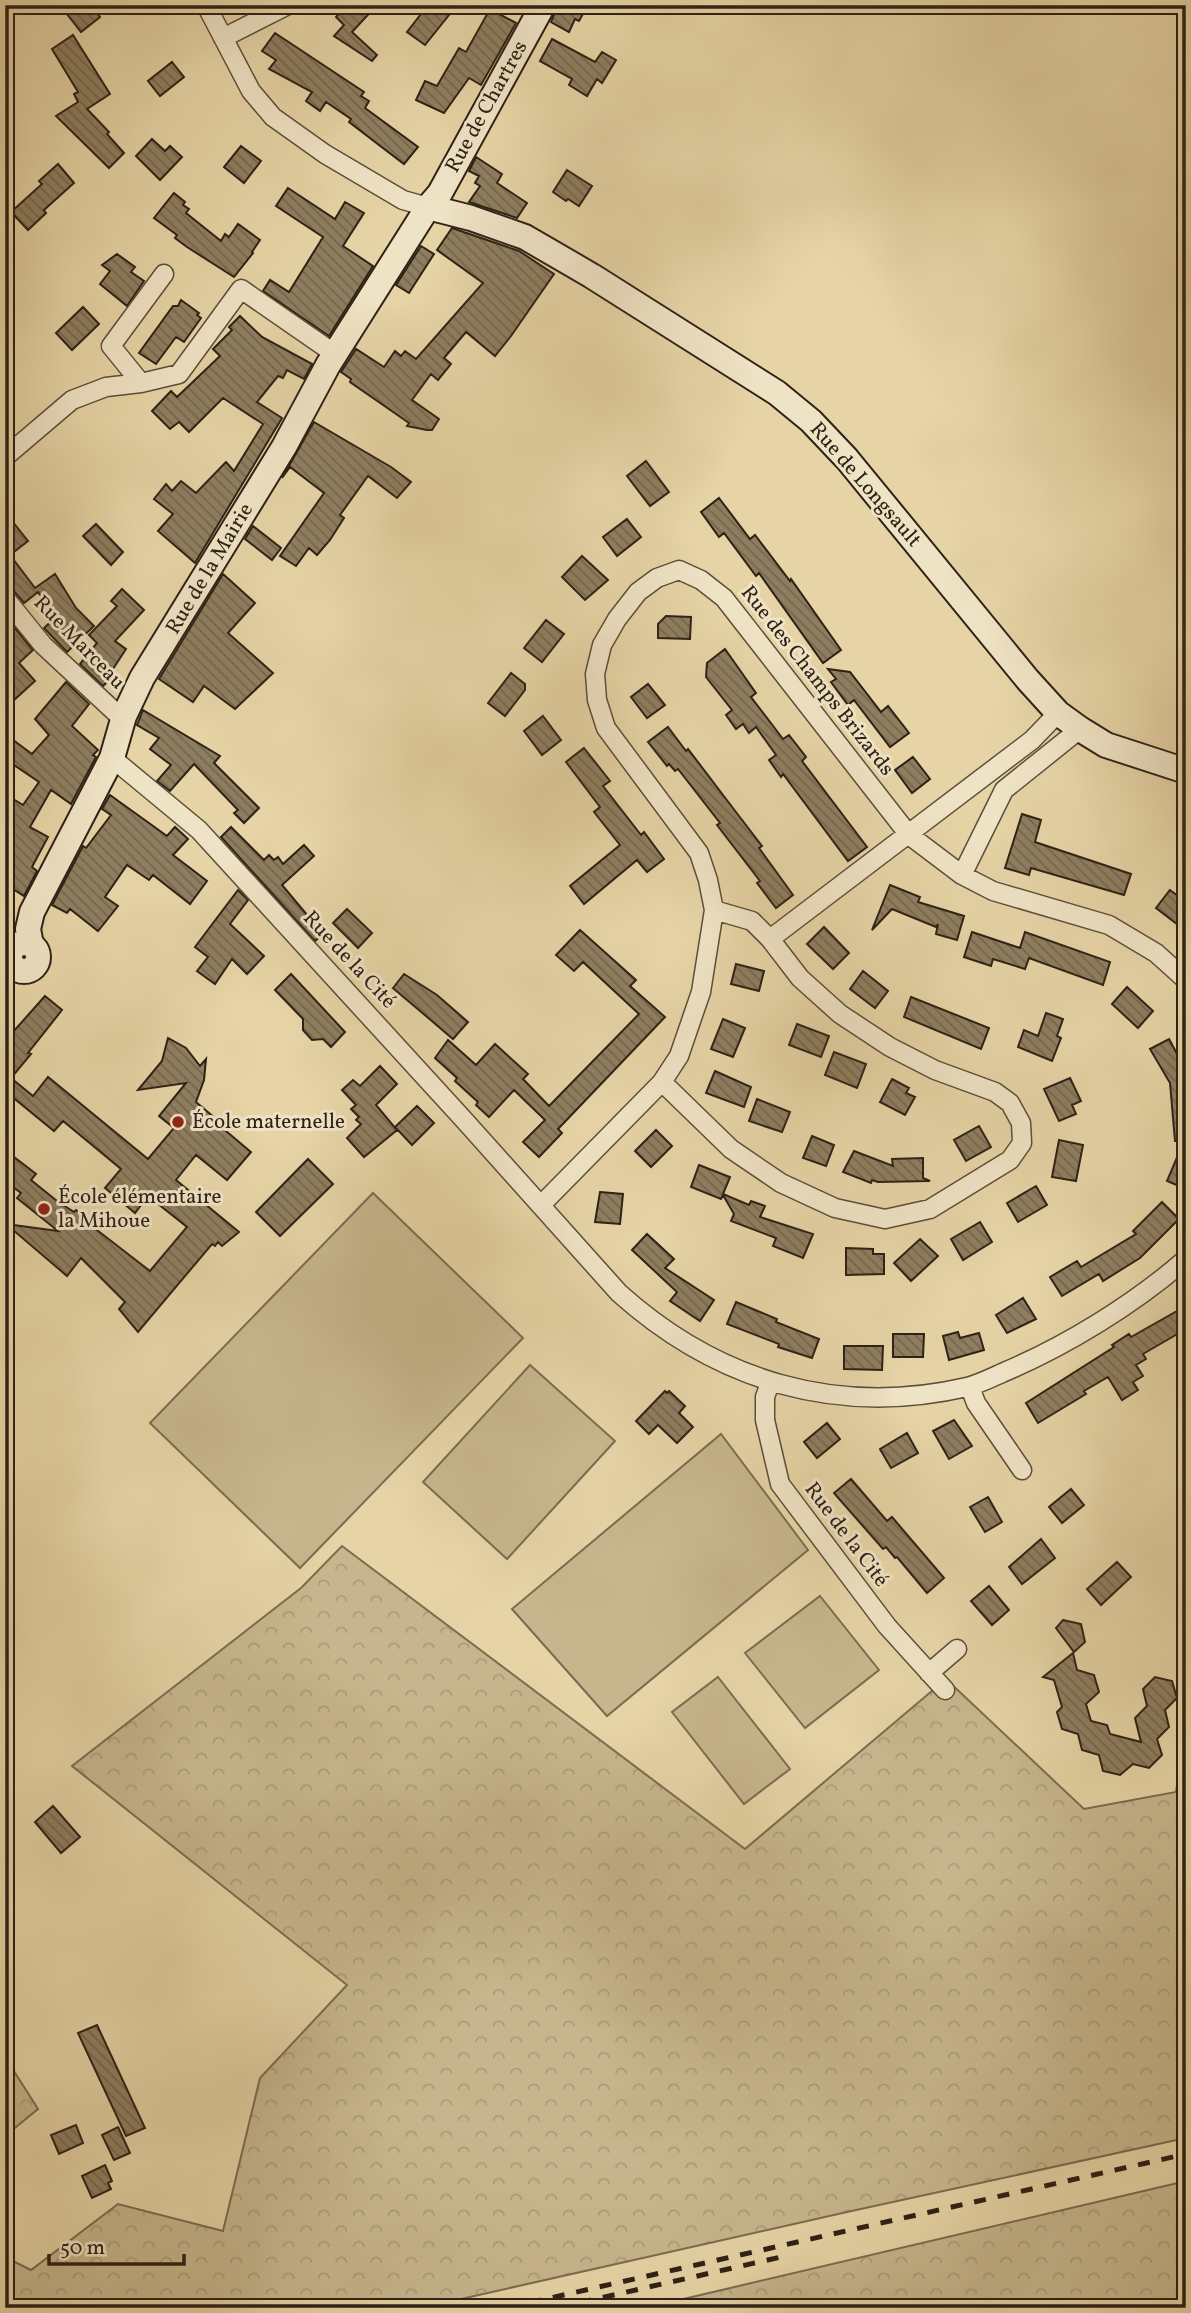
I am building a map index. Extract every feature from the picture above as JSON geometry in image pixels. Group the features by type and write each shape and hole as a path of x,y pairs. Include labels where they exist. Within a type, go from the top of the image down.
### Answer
{"street":[{"path":"206,5 251,91 273,117 325,154 403,200 428,207"},
{"path":"223,38 288,5"},
{"name":"Rue de Chartres","path":"428,207 440,192 544,5"},
{"name":"Rue de la Mairie","path":"11,976 28,971 37,964 38,953 31,945 28,929 32,912 112,758 124,716 142,678 284,447 335,354 428,207"},
{"name":"Rue de Longsault","path":"428,207 471,218 525,237 592,276 777,393 811,421 846,459 1058,713 1106,744 1186,771"},
{"path":"141,383 111,346 164,274"},
{"path":"5,457 72,400 106,387 141,383 179,374 241,289 335,354"},
{"name":"Rue des Champs Brizards","path":"541,1205 662,1082 678,1056 701,992 714,910 699,853 607,728 597,700 595,674 602,645 617,619 638,592 657,578 679,570 701,580 724,598 909,835 962,875 993,891 1109,925 1156,953 1186,980"},
{"name":"Rue Marceau","path":"5,598 43,645 115,712 124,716"},
{"path":"770,939 1032,740 1058,713"},
{"path":"962,875 1004,790 1080,729"},
{"name":"Rue de la Cité","path":"112,758 199,831 541,1205"},
{"path":"662,1082 732,1149 781,1183 835,1208 885,1219 930,1209 1010,1160 1022,1143 1021,1123 1010,1103 995,1092 935,1070 890,1047 841,1014 800,978 770,939 752,921 714,910"},
{"path":"541,1205 619,1293 644,1315 733,1369 769,1383 834,1395 894,1399 970,1387 1037,1358 1152,1288 1186,1259"},
{"name":"Rue de la Cité","path":"769,1383 765,1397 765,1420 780,1484 887,1626 945,1690"},
{"path":"970,1387 976,1403 1022,1471"},
{"path":"929,1672 957,1649"}],"green space":[{"path":"373,1193 523,1338 300,1568 150,1423"},
{"path":"530,1365 615,1441 507,1559 423,1482"},
{"path":"721,1434 808,1550 607,1716 512,1609"},
{"path":"342,1546 745,1849 946,1679 1084,1809 1176,1792 1186,1730 1186,2138 421,2308 5,2308 5,2257 31,2270 118,2204 223,2231 260,2078 347,1985 72,1766 301,1588"},
{"path":"820,1596 879,1670 805,1728 745,1653"},
{"path":"718,1677 790,1769 744,1804 672,1712"},
{"path":"5,2057 38,2109 5,2136"},
{"path":"1186,2181 1186,2308 645,2308"}],"building":[{"path":"60,5 91,5 100,17 81,32"},
{"path":"347,5 377,5 352,32 377,55 372,61 334,36 344,25 336,17"},
{"path":"428,5 457,5 425,45 407,32"},
{"path":"558,5 588,5 579,21 575,19 569,32 551,22"},
{"path":"490,9 516,23 481,85 469,78 444,113 416,100 425,81 437,86 459,48 466,52"},
{"path":"275,33 364,92 361,96 369,101 365,108 418,147 404,164 349,122 351,119 326,102 320,111 306,101 312,92 269,69 276,60 262,51"},
{"path":"73,35 110,94 87,109 124,153 109,168 56,116 78,102 74,94 78,92 52,49"},
{"path":"552,39 595,62 602,52 616,60 602,83 597,79 587,96 569,85 572,79 540,61"},
{"path":"172,62 184,77 160,96 148,81"},
{"path":"152,139 165,151 170,146 182,157 160,180 136,156"},
{"path":"241,146 261,161 244,183 224,167"},
{"path":"476,157 502,174 497,183 527,203 517,218 469,202 480,186 475,183 479,176 469,171"},
{"path":"58,164 74,183 44,210 46,213 28,230 11,212 42,184 39,181"},
{"path":"567,170 592,186 579,206 553,192"},
{"path":"288,188 335,219 345,202 364,213 343,246 373,266 329,336 263,291 270,280 289,292 323,237 276,206"},
{"path":"174,193 185,202 183,205 189,209 186,213 221,241 225,234 229,237 238,224 260,240 234,277 187,247 175,238 177,235 154,218"},
{"path":"452,228 519,251 554,274 495,356 466,332 444,358 451,364 438,380 431,374 412,400 439,419 432,430 427,430 407,426 409,423 350,382 351,379 341,372 356,349 384,367 395,351 401,356 405,351 416,359 483,283 437,250"},
{"path":"421,246 434,254 409,293 396,285"},
{"path":"117,254 135,267 131,272 144,281 127,306 100,284 110,271 102,265"},
{"path":"181,300 199,313 197,315 201,318 184,342 176,337 156,364 139,353 173,306 178,306"},
{"path":"83,307 99,324 72,350 56,333"},
{"path":"240,316 262,337 312,364 304,379 287,370 283,378 278,376 257,402 282,418 195,563 158,531 173,514 154,499 166,484 172,491 181,481 196,493 226,462 234,471 263,424 223,398 189,432 179,422 170,429 152,411 171,391 177,397 220,356 213,349 232,330 229,327"},
{"path":"314,422 391,467 411,482 397,498 368,476 340,515 344,518 330,540 317,555 309,548 296,566 280,556 324,493 290,467 282,478"},
{"path":"646,461 669,492 650,506 627,476"},
{"path":"719,498 750,539 755,535 790,581 791,579 841,650 823,663 759,573 756,576 724,533 719,537 701,512"},
{"path":"5,512 28,541 10,555 35,588 55,574 76,608 94,626 67,652 44,628 56,617 38,592 24,603 13,590 5,587"},
{"path":"627,519 641,537 617,556 603,537"},
{"path":"96,524 123,552 111,565 83,536"},
{"path":"253,526 281,548 272,560 245,539"},
{"path":"582,556 608,580 585,600 562,577"},
{"path":"223,574 255,603 228,633 273,673 235,709 204,686 193,702 159,679"},
{"path":"122,589 144,610 115,641 126,649 111,672 114,675 103,686 80,664 97,643 89,635 117,606 111,601"},
{"path":"666,616 691,617 690,639 658,638 658,624"},
{"path":"546,620 564,634 542,662 524,648"},
{"path":"14,627 33,650 19,663 35,681 14,700 5,691 5,635"},
{"path":"725,649 756,693 751,697 783,739 789,735 806,757 802,761 867,847 848,861 783,774 781,777 769,760 776,755 756,727 749,733 743,724 736,729 726,715 732,710 706,677 707,663"},
{"path":"828,669 850,672 881,712 888,706 909,733 890,747 854,700 848,705 831,682 836,679"},
{"path":"511,673 525,684 525,690 505,716 488,703"},
{"path":"66,682 89,704 72,726 98,750 93,755 96,757 71,804 51,790 30,827 48,837 32,867 37,871 24,896 5,884 5,794 23,805 39,782 5,759 5,734 32,754 49,735 35,719"},
{"path":"648,684 665,705 647,718 631,697"},
{"path":"143,710 220,756 214,763 259,808 244,823 234,813 238,810 194,764 170,791 157,781 171,765 150,749 159,738 137,725"},
{"path":"543,716 561,740 542,755 524,731"},
{"path":"668,727 762,846 759,848 793,895 776,908 757,883 760,881 717,825 720,823 678,769 675,771 669,764 667,766 648,742"},
{"path":"584,748 610,781 603,786 641,835 644,832 664,859 647,872 637,860 584,904 570,886 620,845 594,812 600,807 566,762"},
{"path":"913,757 930,779 912,793 895,770"},
{"path":"110,795 167,836 175,827 188,839 173,855 207,881 190,904 153,875 149,880 127,865 105,897 118,906 98,931 70,909 67,913 52,905 83,846 86,848 111,815 102,809"},
{"path":"1022,814 1041,820 1035,842 1131,874 1124,895 1031,868 1029,875 1005,868"},
{"path":"231,827 264,860 269,855 274,860 278,857 283,864 304,845 314,856 282,885 323,934 315,941 221,837"},
{"path":"890,885 920,897 918,902 964,916 957,940 936,934 938,924 936,927 892,909 872,930"},
{"path":"238,890 248,900 230,924 264,956 247,974 232,959 215,984 197,971 208,957 195,947"},
{"path":"1170,890 1186,902 1186,931 1156,908"},
{"path":"347,909 372,933 358,948 333,923"},
{"path":"824,927 849,953 833,969 807,944"},
{"path":"580,930 636,980 630,986 665,1017 558,1129 562,1133 539,1157 523,1142 545,1120 514,1090 489,1117 476,1105 478,1102 455,1081 457,1078 435,1058 448,1040 476,1065 495,1044 528,1074 523,1079 549,1106 639,1014 583,962 574,971 556,955"},
{"path":"972,932 1020,948 1025,932 1110,962 1103,985 1029,958 1025,969 993,959 991,966 964,957"},
{"path":"736,964 764,971 759,991 731,984"},
{"path":"863,971 888,991 875,1008 850,989"},
{"path":"291,974 345,1032 331,1047 323,1039 312,1040 303,1030 303,1019 275,990"},
{"path":"404,974 437,995 468,1022 453,1039 393,988"},
{"path":"1127,987 1153,1011 1138,1028 1112,1004"},
{"path":"45,996 62,1010 11,1078 33,1096 48,1077 148,1159 174,1128 159,1116 186,1083 138,1090 162,1061 168,1038 186,1048 200,1066 206,1059 204,1080 196,1102 251,1152 227,1180 196,1155 176,1180 239,1232 222,1246 218,1242 215,1246 212,1244 138,1332 119,1309 125,1302 81,1258 67,1276 6,1224 58,1231 17,1198 21,1193 5,1181 5,1150 36,1174 31,1180 57,1201 74,1212 76,1210 95,1225 93,1227 150,1271 187,1227 148,1196 135,1213 105,1188 121,1169 63,1121 54,1131 5,1091 5,1041"},
{"path":"911,997 989,1028 981,1049 904,1017"},
{"path":"1046,1013 1063,1019 1057,1036 1061,1038 1052,1061 1018,1047 1024,1030 1038,1036"},
{"path":"723,1019 745,1028 733,1057 711,1049"},
{"path":"797,1024 829,1036 821,1057 789,1045"},
{"path":"1169,1039 1183,1065 1180,1066 1186,1077 1186,1189 1167,1181 1184,1141 1175,1141 1170,1083 1150,1049"},
{"path":"834,1052 866,1064 857,1088 825,1075"},
{"path":"380,1066 397,1084 376,1105 397,1130 364,1157 347,1138 361,1124 356,1120 359,1117 351,1109 356,1105 342,1090 353,1080 360,1086"},
{"path":"715,1071 751,1087 744,1107 706,1093"},
{"path":"1070,1078 1081,1101 1072,1105 1076,1114 1059,1121 1044,1089"},
{"path":"892,1079 909,1088 906,1093 915,1097 905,1115 880,1102"},
{"path":"757,1099 790,1112 782,1132 749,1121"},
{"path":"417,1106 434,1123 412,1145 395,1127"},
{"path":"979,1126 991,1147 966,1161 954,1140"},
{"path":"656,1130 672,1146 651,1167 635,1151"},
{"path":"812,1136 834,1145 826,1166 803,1158"},
{"path":"1059,1140 1083,1145 1076,1181 1052,1177"},
{"path":"854,1151 893,1166 892,1159 923,1158 923,1178 930,1181 872,1180 871,1183 843,1172"},
{"path":"308,1159 333,1184 280,1236 256,1212"},
{"path":"699,1165 730,1177 723,1194 749,1205 751,1201 765,1206 760,1217 813,1234 803,1258 773,1246 776,1238 731,1221 734,1214 723,1195 721,1199 691,1187"},
{"path":"1036,1186 1047,1205 1018,1222 1007,1203"},
{"path":"600,1192 623,1194 620,1224 595,1222"},
{"path":"1162,1202 1179,1219 1140,1258 1103,1281 1099,1274 1062,1296 1050,1277 1077,1261 1081,1267 1136,1234 1133,1231"},
{"path":"980,1222 992,1242 963,1260 951,1239"},
{"path":"647,1234 674,1259 665,1268 714,1300 700,1321 670,1301 677,1292 632,1250"},
{"path":"920,1239 938,1256 911,1281 894,1263"},
{"path":"846,1248 873,1249 873,1254 884,1254 884,1274 846,1275"},
{"path":"1023,1298 1036,1319 1007,1333 996,1315"},
{"path":"736,1302 819,1339 812,1358 778,1347 779,1344 727,1324"},
{"path":"1186,1306 1186,1329 1143,1354 1146,1359 1136,1365 1143,1376 1133,1382 1138,1390 1122,1400 1108,1377 1084,1391 1086,1394 1038,1423 1026,1403 1114,1347 1112,1345 1129,1334 1131,1337"},
{"path":"958,1332 960,1338 979,1333 984,1350 949,1360 943,1336"},
{"path":"893,1334 924,1334 923,1357 893,1357"},
{"path":"844,1346 883,1346 882,1370 844,1369"},
{"path":"665,1391 669,1391 685,1406 679,1413 693,1427 677,1443 658,1425 649,1434 636,1421"},
{"path":"954,1420 972,1446 949,1459 933,1431"},
{"path":"827,1423 840,1439 817,1458 804,1442"},
{"path":"907,1433 918,1453 891,1468 880,1449"},
{"path":"851,1479 887,1521 892,1517 944,1578 927,1593 897,1557 886,1547 883,1549 834,1493"},
{"path":"1071,1489 1084,1505 1062,1523 1049,1507"},
{"path":"988,1497 1002,1522 985,1532 970,1507"},
{"path":"1041,1539 1055,1558 1022,1584 1009,1567"},
{"path":"1117,1562 1131,1577 1101,1605 1087,1589"},
{"path":"989,1586 1009,1610 992,1625 971,1601"},
{"path":"1063,1620 1081,1624 1085,1642 1074,1652 1056,1628"},
{"path":"1073,1653 1077,1670 1094,1675 1099,1692 1086,1704 1091,1721 1107,1725 1110,1734 1141,1742 1135,1718 1147,1706 1143,1689 1155,1677 1172,1681 1177,1698 1165,1710 1169,1727 1157,1739 1162,1755 1149,1768 1133,1764 1120,1775 1103,1771 1099,1755 1082,1750 1078,1734 1062,1729 1057,1712 1062,1707 1054,1680 1043,1677"},
{"path":"53,1806 80,1837 61,1853 35,1822"},
{"path":"97,2025 145,2128 126,2136 78,2033"},
{"path":"76,2125 83,2143 59,2154 51,2135"},
{"path":"118,2127 130,2153 114,2160 102,2135"},
{"path":"105,2165 112,2181 108,2183 111,2189 92,2198 82,2176"}],"railway":[{"path":"506,2308 1186,2154"},
{"path":"556,2308 790,2255"}],"place":[{"name":"École maternelle","path":"178,1122"},
{"name":"École élémentaire la Mihoue","path":"44,1209"}]}
